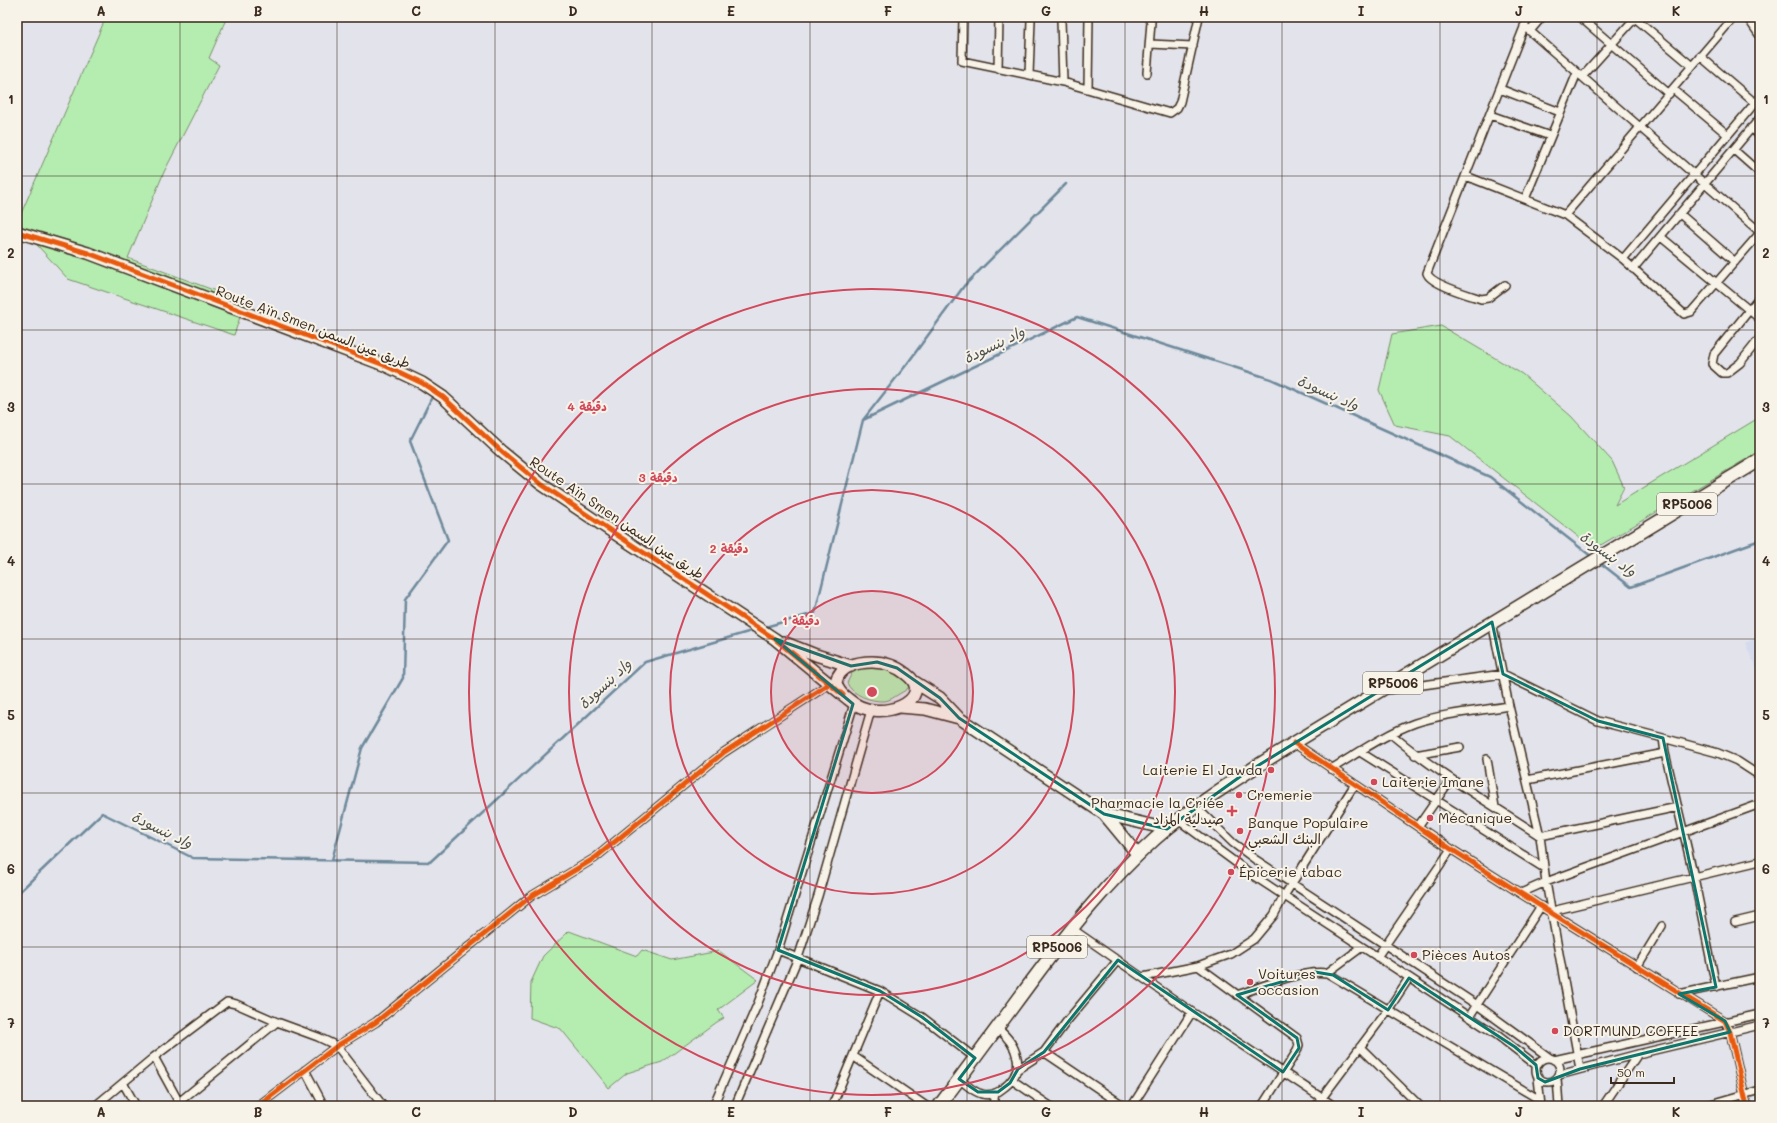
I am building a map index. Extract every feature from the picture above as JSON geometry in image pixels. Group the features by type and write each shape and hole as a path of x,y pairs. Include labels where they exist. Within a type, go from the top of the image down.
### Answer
{"main road":[{"name":"RP5006","path":"939,1106 1071,928 1105,888 1138,855 1178,820 1294,743 1760,460"}],"street":[{"path":"963,17 962,61 1063,82 1159,111 1171,113 1177,108 1180,102 1199,17"},
{"path":"998,69 999,17"},
{"path":"1088,89 1089,17"},
{"path":"1147,73 1151,22 1148,17"},
{"path":"1505,285 1492,296 1481,299 1437,282 1430,278 1427,274 1500,89 1527,29 1528,17"},
{"path":"1527,29 1542,17"},
{"path":"1580,17 1612,45 1728,135"},
{"path":"1525,199 1560,112 1580,75 1612,45 1636,17 1692,66"},
{"path":"1566,215 1639,127 1734,17"},
{"path":"1747,17 1760,36"},
{"path":"1029,75 1030,20"},
{"path":"1061,20 1063,82"},
{"path":"1466,176 1566,215 1622,259 1684,314 1690,312 1760,233 1706,183 1639,127 1527,29"},
{"path":"1150,44 1193,46"},
{"path":"1622,259 1757,100 1700,56"},
{"path":"1500,89 1560,112"},
{"path":"1490,114 1550,136"},
{"path":"1633,269 1760,118"},
{"path":"1751,128 1760,136"},
{"path":"1734,150 1760,173"},
{"path":"1680,214 1735,262"},
{"name":"Route Aïn Smen طريق عين السمن","path":"18,235 88,253 384,365 422,383 444,397 502,452 542,484 775,638 843,695"},
{"path":"1661,237 1760,319"},
{"path":"1760,297 1714,354 1712,364 1722,373 1729,372 1740,363 1760,338"},
{"path":"1492,622 1509,706 1540,836 1546,882 1553,913 1580,1069"},
{"name":"Route Aïn Smen طريق عين السمن","path":"775,638 816,655 850,666"},
{"path":"913,681 916,687 914,695 909,702 886,711 871,710 854,704 843,695 838,688 836,679 842,671 850,666 868,662 885,664 900,670 913,681 940,698 959,718 1104,814 1138,855"},
{"path":"1380,691 1503,674 1598,721 1718,753 1758,772"},
{"path":"258,1106 267,1103 304,1070 337,1046 357,1035 381,1018 530,897 595,858 724,754 829,684"},
{"path":"713,1106 758,1003 778,950 854,704"},
{"path":"900,706 926,709 959,718"},
{"path":"1331,769 1405,727 1433,718 1509,706"},
{"path":"735,1106 798,958 818,896 871,710"},
{"path":"1391,734 1415,754 1451,779 1540,836 1678,807"},
{"path":"1663,738 1665,753 1694,877 1716,987"},
{"path":"1294,743 1331,769 1419,825 1451,849 1725,1022 1730,1032 1747,1106"},
{"path":"1415,754 1460,747"},
{"path":"1360,752 1544,868"},
{"path":"1527,780 1665,753"},
{"path":"1487,759 1495,807"},
{"path":"1419,825 1451,779"},
{"path":"1143,978 1198,966 1231,954 1254,939 1274,915 1292,883 1355,784"},
{"path":"1521,893 1546,882 1760,804"},
{"path":"1196,807 1233,843 1477,1005 1552,1059 1560,1066 1558,1077 1559,1106"},
{"path":"1104,814 1167,829"},
{"path":"1178,820 1227,858 1515,1047 1536,1065"},
{"path":"1377,957 1451,849"},
{"path":"1553,913 1760,861"},
{"path":"1469,1017 1541,906"},
{"path":"1736,922 1760,916"},
{"path":"1637,967 1662,926"},
{"path":"1071,928 1192,1012 1334,1106"},
{"path":"1327,972 1362,947"},
{"path":"778,950 880,992 922,1017 975,1058"},
{"path":"959,1079 978,1092 987,1095 995,1093 1012,1080 1018,1069 1044,1052 1067,1020 1118,960"},
{"path":"1198,966 1237,996 1297,1038 1299,1048 1262,1106"},
{"path":"1237,996 1301,975 1315,972 1327,972 1540,1103"},
{"path":"1679,994 1760,977"},
{"path":"1316,1106 1388,1010 1409,978"},
{"path":"832,1106 880,992"},
{"path":"95,1106 154,1056 227,1002 236,1004 337,1046 383,1106"},
{"path":"1132,1106 1192,1012"},
{"path":"1540,1103 1538,1078 1535,1070 1536,1065 1542,1059 1552,1059 1578,1054 1760,1014"},
{"path":"154,1056 180,1104 277,1022"},
{"path":"1538,1078 1545,1082 1554,1081 1558,1077 1580,1069 1760,1026"},
{"path":"997,1028 1010,1042 1017,1058 1018,1069"},
{"path":"1360,1047 1420,1106"},
{"path":"1044,1052 1124,1106"},
{"path":"1604,1106 1638,1054"},
{"path":"853,1056 926,1106"},
{"path":"304,1070 324,1106"},
{"path":"1012,1080 1050,1106"},
{"path":"123,1083 136,1106"},
{"path":"1704,1106 1760,1090"},
{"path":"993,1106 995,1093"}],"highlighted area":[{"path":"1492,622 1503,674 1598,721 1663,738 1716,987 1679,994 1725,1021 1730,1032 1580,1069 1545,1082 1538,1078 1536,1065 1515,1047 1409,978 1388,1010 1333,975 1315,972 1237,995 1297,1038 1299,1048 1283,1072 1118,960 1044,1052 1018,1069 1010,1083 998,1092 978,1092 959,1079 975,1058 922,1017 880,991 778,950 853,704 775,639 851,666 877,662 897,668 940,698 959,718 1104,814 1167,829 1241,776"}],"shaded area":[{"path":"1760,636 1760,677 1745,643"}],"green space":[{"path":"106,17 227,17 209,58 219,65 164,172 128,258 245,302 234,335 68,279 17,223"},
{"path":"1441,326 1522,374 1571,416 1612,461 1624,487 1615,505 1760,417 1760,451 1594,549 1450,436 1395,425 1379,390 1392,334"},
{"path":"861,666 891,666 910,684 906,690 889,700 880,701 868,699 853,691 847,683 852,673"},
{"path":"569,931 637,956 642,950 672,960 719,951 758,980 718,1010 724,1018 662,1062 627,1073 609,1088 561,1029 530,1018 531,982 543,956"}],"waterway":[{"name":"واد بنسودة","path":"863,420 907,364 964,286 1066,184"},
{"name":"واد بنسودة","path":"765,627 815,613 863,420 1077,317 1271,379 1490,477 1592,557"},
{"name":"واد بنسودة","path":"332,860 362,748 403,678 405,599 448,540 410,441 433,395"},
{"name":"واد بنسودة","path":"1599,562 1631,587 1760,540"},
{"name":"واد بنسودة","path":"17,894 102,813 193,858 430,862 645,662 755,630"}],"cycle path":[{"path":"17,232 88,253 384,365 422,383 443,397 502,452 541,484 775,639 843,695"},
{"path":"258,1106 337,1046 376,1022 530,897 595,858 723,753 829,684"},
{"path":"1294,743 1451,849 1725,1021 1730,1032 1747,1106"}],"place":[{"name":"Laiterie El Jawda","path":"1271,770"},
{"name":"Laiterie Imane","path":"1374,782"},
{"name":"Cremerie","path":"1239,795"},
{"name":"Pharmacie la Criée صيدلية المزاد","path":"1232,811"},
{"name":"Mécanique","path":"1430,818"},
{"name":"Banque Populaire البنك الشعبي","path":"1240,831"},
{"name":"Épicerie tabac","path":"1231,872"},
{"name":"Pièces Autos","path":"1414,955"},
{"name":"Voitures occasion","path":"1250,982"},
{"name":"DORTMUND COFFEE","path":"1555,1031"}]}
